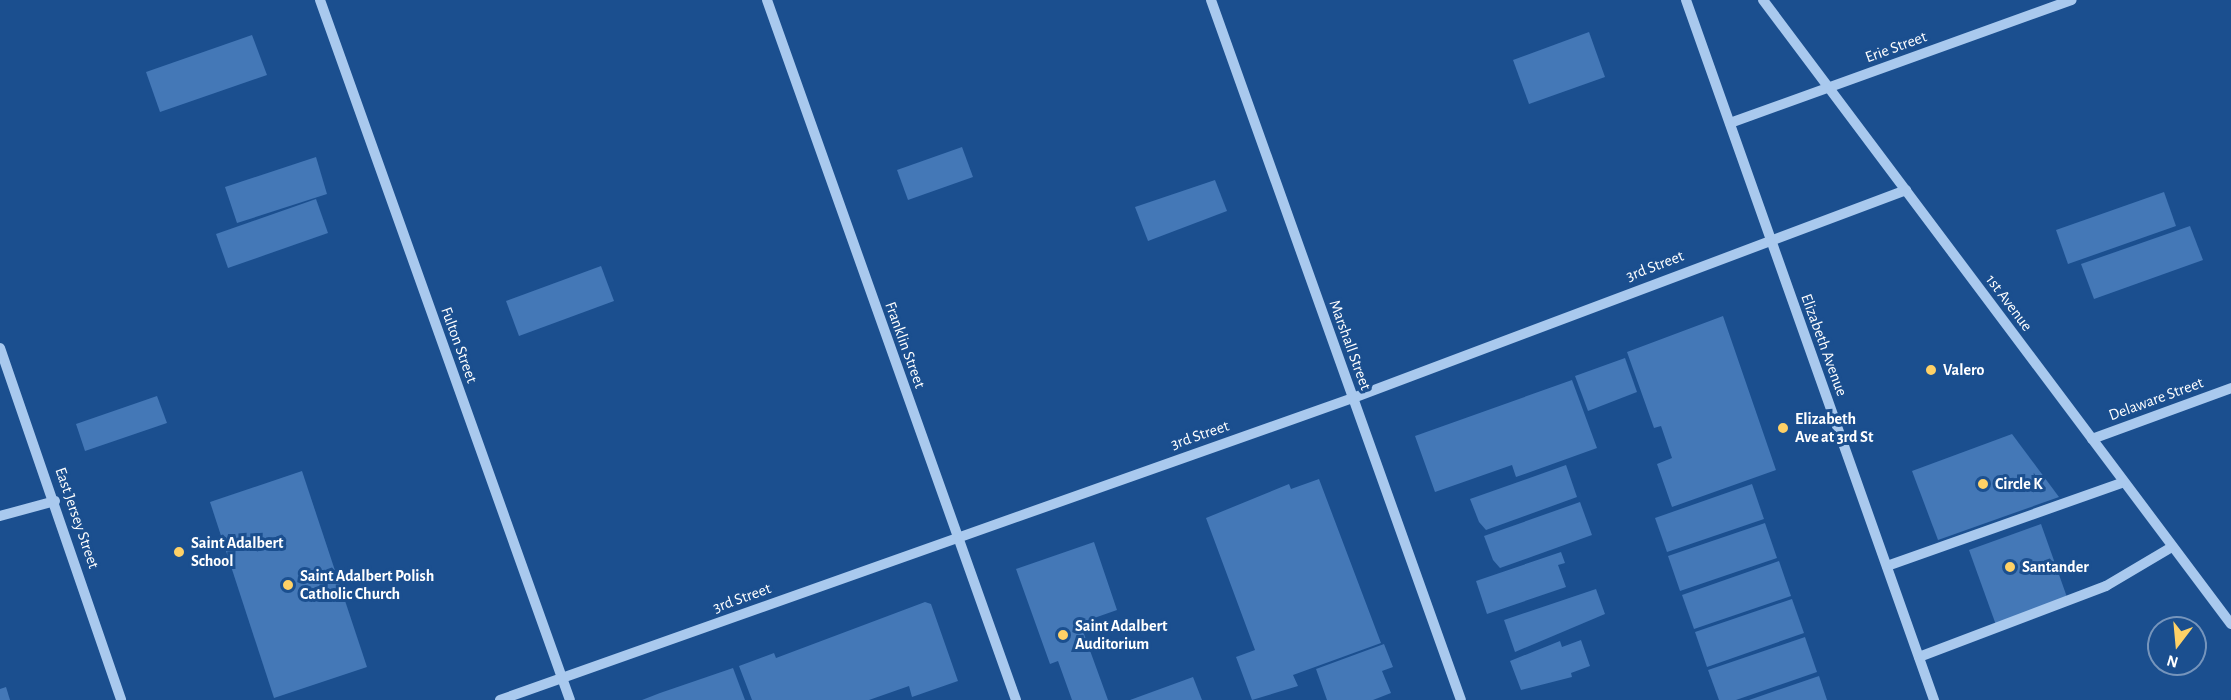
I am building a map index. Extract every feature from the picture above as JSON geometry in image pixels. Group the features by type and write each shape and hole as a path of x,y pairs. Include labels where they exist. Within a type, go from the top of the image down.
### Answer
{"street":[{"name":"Fulton Street","path":"320,0 570,700"},
{"name":"Franklin Street","path":"766,0 1016,700"},
{"name":"Marshall Street","path":"1211,0 1461,700"},
{"name":"Elizabeth Avenue","path":"1686,0 1934,700"},
{"name":"1st Avenue","path":"1763,0 2231,624"},
{"name":"Erie Street","path":"1730,123 2072,0"},
{"name":"3rd Street","path":"500,700 957,536 1353,398 1770,237 1906,190"},
{"name":"East Jersey Street","path":"0,348 56,501 121,700"},
{"name":"Delaware Street","path":"2092,439 2231,388"},
{"path":"1887,566 2124,482"},
{"path":"0,516 56,501"},
{"path":"1919,657 2106,586 2172,547"}],"building":[{"path":"1589,32 1605,77 1529,104 1513,60"},
{"path":"252,35 267,75 160,112 146,72"},
{"path":"962,147 973,177 908,200 897,170"},
{"path":"316,157 327,194 237,223 225,187"},
{"path":"1215,180 1227,211 1148,241 1135,207"},
{"path":"2164,192 2176,226 2068,264 2056,230"},
{"path":"316,199 328,233 228,268 216,234"},
{"path":"2190,226 2203,260 2094,299 2081,264"},
{"path":"601,266 614,301 519,336 506,301"},
{"path":"1723,316 1776,470 1672,507 1657,464 1672,458 1661,426 1654,428 1627,352"},
{"path":"1625,358 1637,392 1588,411 1575,376"},
{"path":"1572,380 1597,448 1516,477 1512,465 1435,492 1415,436"},
{"path":"157,396 167,423 85,451 76,424"},
{"name":"Circle K","path":"2012,434 2059,497 1938,540 1912,471"},
{"path":"1566,465 1577,497 1486,530 1479,522 1470,499"},
{"name":"Saint Adalbert Polish Catholic Church","path":"302,471 367,667 274,698 210,502"},
{"path":"1319,479 1381,643 1293,675 1298,686 1252,700 1236,657 1255,650 1206,518 1289,484 1291,489"},
{"path":"1752,484 1764,519 1667,552 1655,518"},
{"path":"1580,502 1592,535 1500,568 1493,560 1484,536"},
{"path":"1765,523 1777,558 1680,591 1668,556"},
{"path":"2041,524 2068,600 1996,625 1969,550"},
{"path":"1094,542 1117,610 1080,623 1108,700 1072,700 1058,661 1050,664 1016,569"},
{"path":"1561,552 1565,563 1558,565 1566,587 1487,614 1476,581"},
{"path":"1779,561 1791,596 1694,629 1682,595"},
{"path":"1596,589 1605,614 1515,652 1504,620"},
{"path":"1792,599 1804,633 1707,667 1695,632"},
{"path":"925,602 931,604 958,681 912,697 909,686 869,700 752,700 739,666 774,653 776,658"},
{"path":"1805,637 1817,672 1736,700 1719,700 1708,670"},
{"path":"1581,640 1590,666 1571,673 1572,677 1521,690 1510,661 1560,641 1562,647"},
{"path":"1384,644 1393,667 1382,671 1391,693 1373,700 1327,700 1316,669"},
{"path":"733,668 745,700 642,700 660,693"},
{"path":"1819,676 1827,700 1749,700"},
{"path":"1193,677 1202,700 1130,700"},
{"path":"6,687 10,700 0,700 0,689"}],"place":[{"name":"Valero","path":"1931,370"},
{"name":"Elizabeth Ave at 3rd St","path":"1783,428"},
{"name":"Circle K","path":"1983,484"},
{"name":"Saint Adalbert School","path":"179,552"},
{"name":"Santander","path":"2010,567"},
{"name":"Saint Adalbert Polish Catholic Church","path":"288,585"},
{"name":"Saint Adalbert Auditorium","path":"1063,635"}]}
